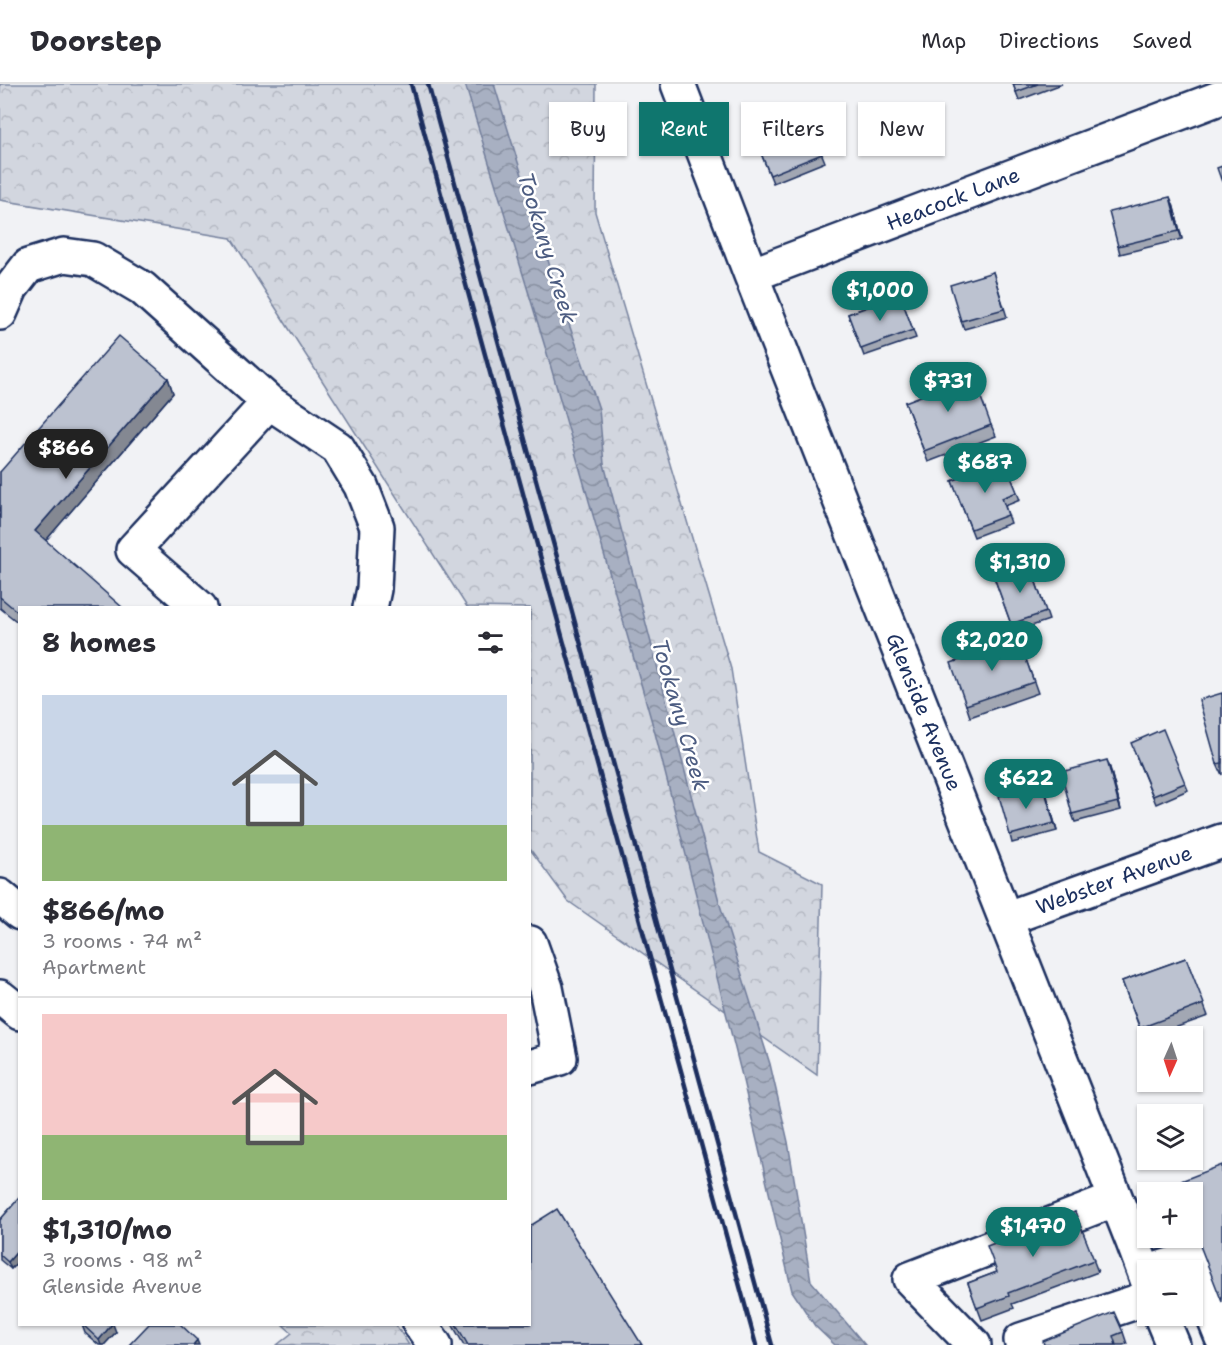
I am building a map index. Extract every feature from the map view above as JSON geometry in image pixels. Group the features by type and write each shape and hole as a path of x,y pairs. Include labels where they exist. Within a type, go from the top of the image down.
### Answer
{"street":[{"name":"Glenside Avenue","path":"678,84 751,275 1140,1260"},
{"name":"Heacock Lane","path":"751,275 1222,97"},
{"path":"0,313 11,288 28,266 64,255 93,259 142,288 268,402 338,448 361,486 377,527 374,589 370,606"},
{"path":"198,606 133,550 268,402"},
{"name":"Webster Avenue","path":"1005,919 1222,841"},
{"path":"0,896 18,911"},
{"path":"531,946 546,988 560,1058 531,1066"},
{"path":"0,997 18,1011"},
{"path":"974,1345 910,1279 1116,1199"},
{"path":"1021,1340 1137,1284"},
{"path":"1203,1291 1222,1338"},
{"path":"421,1326 435,1345"},
{"path":"1165,1326 1173,1345"}],"green space":[{"path":"0,84 596,84 596,102 549,102 549,156 595,156 595,212 731,669 759,852 822,884 817,1075 568,901 531,850 531,606 466,606 231,238 0,200"},
{"path":"284,1326 397,1326 409,1345 277,1345 292,1333"}],"water":[{"path":"465,84 494,84 559,296 599,409 604,464 720,905 770,1064 788,1142 811,1281 865,1345 835,1345 815,1326 792,1291 741,1072 655,733 546,350"}],"building":[{"path":"1013,84 1038,84 1016,92"},
{"path":"762,156 817,156 770,175"},
{"path":"1222,166 1222,182 1217,168"},
{"path":"1170,197 1179,231 1118,246 1109,212"},
{"path":"993,272 1004,309 961,321 950,285"},
{"path":"900,295 913,330 861,349 848,314"},
{"path":"119,336 168,378 35,531 121,606 18,606 18,612 0,597 0,472"},
{"path":"973,376 991,425 924,451 905,402"},
{"path":"1004,460 1017,492 1002,498 1008,515 971,529 952,481"},
{"path":"1030,565 1046,612 1011,624 994,577"},
{"path":"1019,640 1034,682 966,705 951,663"},
{"path":"1222,693 1222,763 1217,764 1199,700"},
{"path":"1163,729 1185,783 1153,796 1131,743"},
{"path":"1107,760 1118,802 1072,814 1061,772"},
{"path":"1043,784 1054,823 1010,835 999,796"},
{"path":"1186,958 1204,1004 1145,1026 1139,1026 1122,981"},
{"path":"1222,1165 1222,1302 1201,1248 1203,1248 1203,1182 1179,1182"},
{"path":"18,1199 18,1250 8,1262 0,1255 0,1220"},
{"path":"557,1209 642,1345 468,1345 457,1326 531,1326 531,1225"},
{"path":"1075,1212 1094,1260 1008,1293 1009,1296 977,1308 968,1283 997,1272 987,1246"},
{"path":"1114,1312 1123,1332 1113,1336 1116,1345 1044,1345 1043,1341"},
{"path":"84,1326 110,1326 99,1340"},
{"path":"147,1326 182,1326 197,1340 193,1345 129,1345"}],"railway":[{"path":"411,84 756,1345"},
{"path":"428,84 772,1345"}],"water label":[{"name":"Tookany Creek","path":"548,248"},
{"name":"Tookany Creek","path":"681,715"}]}
